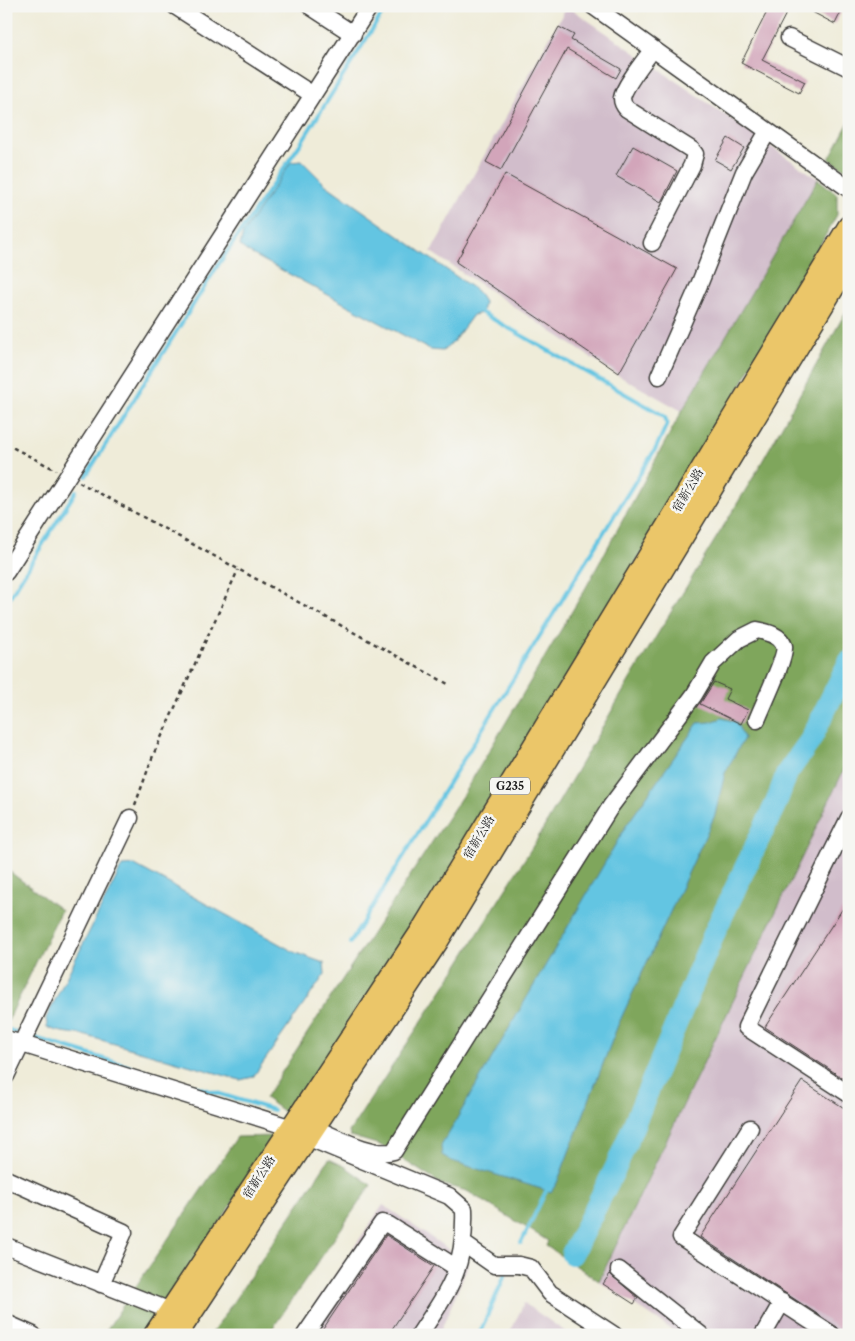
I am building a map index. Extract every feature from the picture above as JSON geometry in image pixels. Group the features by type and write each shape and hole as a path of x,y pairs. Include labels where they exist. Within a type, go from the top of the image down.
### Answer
{"highway":[{"name":"宿新公路","path":"304,1131 422,931 849,227"},
{"name":"宿新公路","path":"155,1335 178,1321 304,1131 437,941 849,261"}],"street":[{"path":"175,6 313,95"},
{"path":"310,6 353,34"},
{"path":"6,572 370,6"},
{"path":"593,6 849,189"},
{"path":"789,38 849,68"},
{"path":"652,243 692,165 695,154 692,150 627,109 623,104 622,97 653,49"},
{"path":"659,376 699,285 744,172 768,131"},
{"path":"14,1041 369,1150 384,1154 394,1151 610,806 694,695 713,663 739,639 757,630 776,636 784,646 784,658 756,720"},
{"path":"6,1076 14,1041 130,818"},
{"path":"849,818 746,1027 849,1094"},
{"path":"750,1128 681,1237 832,1335"},
{"path":"304,1131 449,1196 464,1209 464,1244 451,1287 418,1335"},
{"path":"6,1179 124,1232 101,1284"},
{"path":"305,1335 382,1223 390,1224 457,1268"},
{"path":"464,1244 494,1265 519,1265 531,1268 550,1294 614,1335"},
{"path":"6,1246 101,1284 178,1321"},
{"path":"619,1270 701,1335"},
{"path":"763,1335 782,1302"},
{"path":"6,1323 33,1335"}],"path":[{"path":"6,444 448,684"},
{"path":"130,818 154,753 238,569"}],"shaded area":[{"path":"567,6 818,179 682,411 619,376 431,252"},
{"path":"849,759 849,1335 680,1335 599,1281"},
{"path":"383,1205 469,1263 439,1335 294,1335"},
{"path":"524,1303 570,1335 509,1335"}],"green space":[{"path":"849,122 849,172 829,159"},
{"path":"818,179 837,194 837,215 708,443 415,929 296,1109 287,1114 265,1098 464,793 584,591 682,411"},
{"path":"849,306 849,759 599,1281 546,1246 548,1241 467,1191 441,1184 380,1145 350,1136 349,1132 450,978 536,841 632,676 754,476"},
{"path":"6,869 61,910 8,1021 6,1021"},
{"path":"277,1136 145,1335 103,1335 237,1137"},
{"path":"329,1159 346,1167 371,1185 268,1335 211,1335"}],"water":[{"path":"302,161 326,185 477,291 484,302 482,313 473,315 453,342 443,351 431,350 240,246 243,233 291,162"},
{"path":"722,718 736,722 744,738 725,773 715,815 618,1025 557,1183 551,1192 452,1161 442,1155 441,1146 626,826 698,723 711,722"},
{"path":"135,865 296,953 324,963 325,974 253,1077 240,1080 87,1036 57,1031 47,1027 46,1018 122,866"}],"building":[{"path":"770,6 790,6 762,60 805,82 799,93 741,63"},
{"path":"801,6 830,6 841,12 835,24"},
{"path":"559,27 574,35 571,40 621,69 616,78 567,49 501,170 486,162"},
{"path":"728,138 744,148 731,169 715,160"},
{"path":"633,146 677,171 661,202 616,176"},
{"path":"505,174 677,269 619,373 456,262"},
{"path":"714,682 730,689 725,699 748,710 741,724 700,704"},
{"path":"849,899 849,1082 765,1027"},
{"path":"802,1081 849,1111 849,1335 841,1332 837,1327 700,1237"},
{"path":"386,1235 434,1266 388,1335 319,1335"},
{"path":"610,1274 638,1298 634,1304 603,1284"}],"waterway":[{"path":"86,476 220,262 301,143 387,6"},
{"path":"350,943 656,448 667,424 665,417 659,413 482,313"},
{"path":"6,603 76,491"},
{"path":"572,1254 616,1167 717,927 776,803 787,773 810,741 849,662"},
{"path":"6,1029 15,1032"},
{"path":"35,1038 273,1110"},
{"path":"521,1243 548,1187"},
{"path":"479,1335 505,1275"}]}
